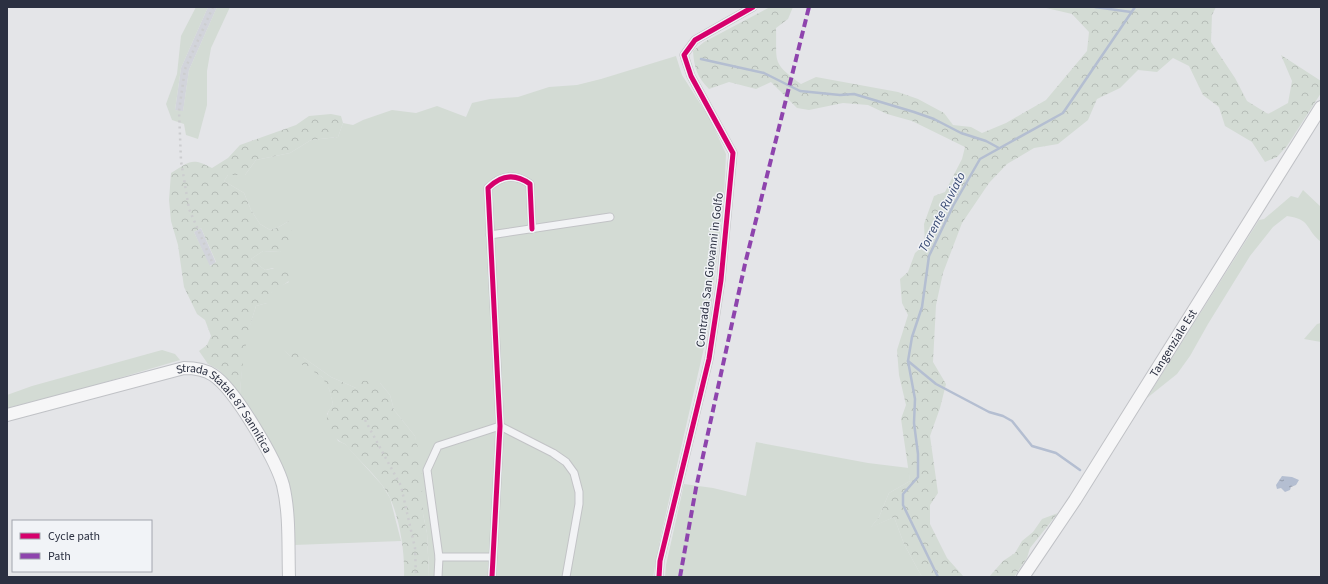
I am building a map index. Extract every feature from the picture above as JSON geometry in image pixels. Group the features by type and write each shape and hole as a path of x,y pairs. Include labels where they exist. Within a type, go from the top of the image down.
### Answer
{"main road":[{"name":"Tangenziale Est","path":"1023,577 1075,500 1321,107"},
{"name":"Strada Statale 87 Sannitica","path":"7,416 184,368 196,368 208,372 224,385 241,408 279,472 286,505 289,577"}],"street":[{"name":"Contrada San Giovanni in Golfo","path":"659,577 661,554 709,359 720,280 733,153 691,76 684,55 695,40 753,7"},
{"path":"492,577 500,426 488,188 495,181 509,177 518,178 530,184 532,229"},
{"path":"490,235 610,217"},
{"path":"438,577 439,557 427,470 438,446 500,426 553,453 566,462 574,474 580,492 566,577"},
{"path":"439,557 492,557"}],"shaded area":[{"path":"208,7 217,7 189,70 183,112 175,110 181,68"},
{"path":"201,228 216,263 209,266 194,232"}],"green space":[{"path":"196,7 208,7 181,68 175,110 183,111 189,70 217,7 230,7 211,48 207,71 207,105 198,139 186,135 184,124 172,120 166,104 177,74 181,36"},
{"path":"770,7 793,7 788,19 776,28 776,55 780,66 801,84 816,77 898,92 918,99 944,113 953,125 971,127 982,133 1006,123 1046,100 1087,51 1089,32 1072,14 1042,7 1216,7 1212,15 1211,42 1235,78 1247,101 1268,114 1288,103 1292,81 1281,55 1321,81 1321,93 1287,146 1277,157 1265,162 1252,142 1225,126 1219,107 1203,95 1189,66 1173,58 1157,72 1138,70 1120,88 1097,99 1088,120 1058,144 1034,148 1007,164 989,183 962,223 943,273 936,305 933,362 946,384 940,408 930,436 938,493 930,505 930,524 947,558 964,577 922,577 904,544 894,517 870,528 879,517 889,493 910,481 901,419 906,405 899,375 897,350 908,315 902,303 900,279 908,272 915,253 925,244 924,224 934,196 945,192 962,159 965,147 912,121 887,114 868,105 843,103 809,110 797,108 771,82 756,89 729,82 709,89 697,72 693,51 704,42"},
{"path":"676,56 682,75 710,119 726,154 724,197 709,326 661,535 653,577 429,577 427,533 423,514 415,436 394,410 390,395 380,383 356,388 331,377 304,358 282,348 292,357 319,374 327,384 333,404 327,414 338,441 345,444 382,485 390,498 401,541 294,545 292,497 285,472 240,394 245,341 256,306 267,303 266,296 278,287 289,282 273,268 265,270 251,259 263,251 280,252 289,221 270,230 260,224 251,210 244,193 224,181 228,175 245,175 256,160 290,153 311,140 338,137 343,123 353,125 392,110 416,113 437,106 466,117 472,103 490,99 518,97 549,87 577,85"},
{"path":"331,114 341,116 343,123 338,137 311,140 290,153 256,160 245,175 228,175 224,181 244,193 251,210 260,224 270,230 289,221 293,238 280,252 263,251 251,259 265,270 280,269 294,275 267,296 267,303 256,306 245,350 240,394 219,370 208,364 199,351 207,345 211,336 205,320 197,314 184,287 178,245 171,221 169,200 171,173 191,162 199,163 212,168 228,158 240,145 296,125 309,116","holes":["201,228 216,262 210,266 194,232"]},
{"path":"1303,190 1321,207 1321,242 1304,222 1295,217 1287,216 1273,227 1250,256 1190,356 1177,374 1147,398 1259,220 1264,219 1291,196 1298,198"},
{"path":"1321,323 1321,342 1304,339 1317,324"},
{"path":"281,348 290,348 331,377 356,388 360,380 380,383 390,395 394,410 415,436 418,448 421,464 423,514 427,533 429,577 404,577 403,547 399,526 394,507 387,491 345,444 337,439 331,431 327,422 327,417 333,404 329,389 322,377 296,361"},
{"path":"162,350 175,354 180,360 82,389 7,408 7,395 32,386"},
{"path":"756,442 868,463 909,468 910,481 889,493 879,517 871,527 894,517 904,544 922,577 665,577 666,565 684,484 713,488 746,496"},
{"path":"1058,513 1030,548 1027,558 1014,577 989,577 1003,561 1015,553 1022,541 1033,532 1042,519"}],"water":[{"path":"1282,476 1292,477 1299,480 1296,485 1285,492 1281,488 1277,489 1276,485"}],"waterway":[{"path":"1095,7 1131,12"},
{"name":"Torrente Ruviato","path":"938,577 903,505 903,494 918,477 918,454 914,423 915,399 908,361 912,337 922,307 929,256 953,206 980,159 1063,113 1135,7"},
{"path":"701,59 764,73 800,91 840,95 854,94 934,119 961,133 986,141 999,148"},
{"path":"908,361 936,384 989,412 1003,416 1012,421 1032,446 1056,453 1080,470"}],"railway":[{"path":"213,7 185,69 179,111 181,161 189,209 213,264"},
{"path":"365,420 401,486 415,548 416,577"}],"marked path":[{"path":"680,577 696,488 745,264 809,7"}],"cycle path":[{"path":"659,577 660,561 709,359 721,280 733,153 691,76 684,55 695,40 753,7"},
{"path":"492,577 500,426 488,188 498,180 508,177 519,178 530,184 532,229"}]}
